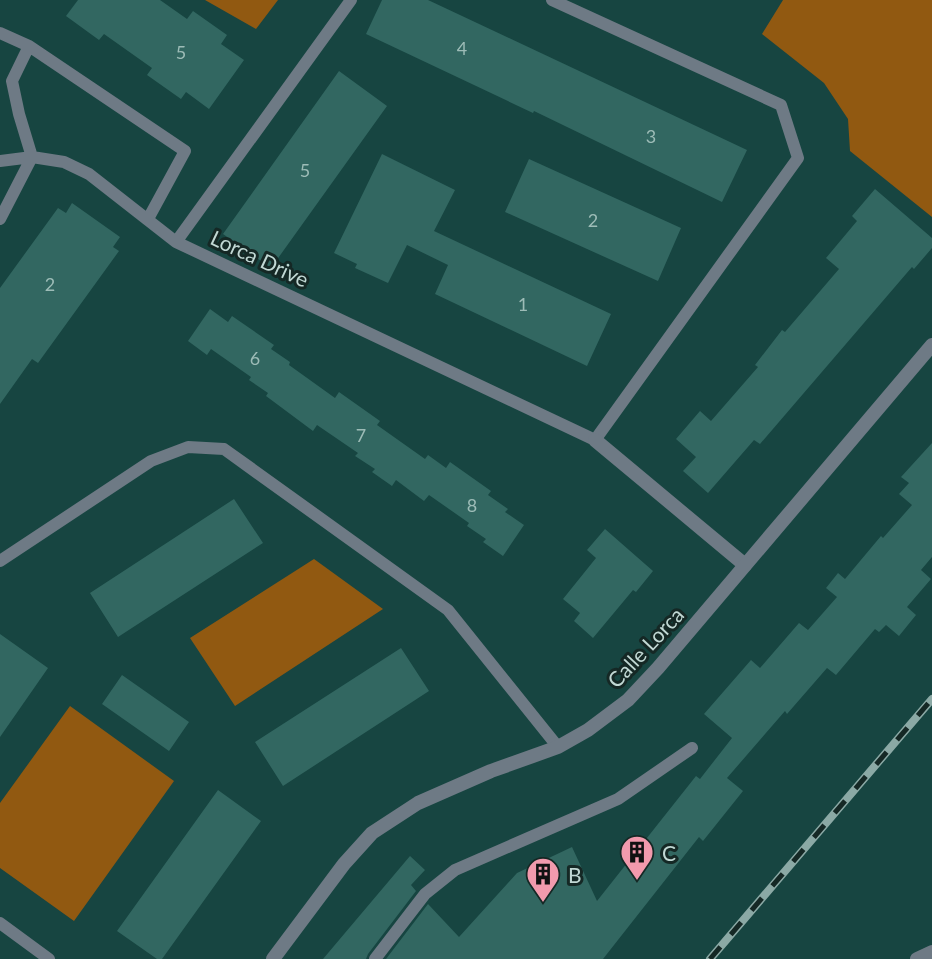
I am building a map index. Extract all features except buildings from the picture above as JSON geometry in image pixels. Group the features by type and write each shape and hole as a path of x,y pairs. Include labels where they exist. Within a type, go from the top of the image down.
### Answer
{"street":[{"name":"Calle Lorca","path":"273,959 344,864 372,833 418,803 491,771 558,747 588,730 628,700 932,345"},
{"name":"Lorca Drive","path":"595,440 745,565"},
{"path":"917,959 932,952"}],"lane":[{"name":"Lorca Drive","path":"351,0 176,242 595,440"},
{"path":"552,0 781,105 798,158 595,440"},
{"path":"0,33 29,46 185,151 148,219"},
{"path":"0,219 32,157 19,114 6,84 29,46"},
{"path":"0,161 32,157 64,162 89,174 176,242"},
{"path":"0,561 151,461 188,447 224,449 448,610 558,747"},
{"path":"375,959 425,894 455,870 618,799 692,748"},
{"path":"0,923 49,959"}],"shaded area":[{"path":"205,0 278,0 256,29"},
{"path":"783,0 932,0 932,217 850,151 848,119 824,83 762,34"},
{"path":"314,559 383,609 235,706 190,638"},
{"path":"70,706 174,781 74,921 0,868 0,803"}],"railway":[{"path":"710,959 932,699"}],"place":[{"name":"C","path":"637,882"},
{"name":"B","path":"543,904"}]}
